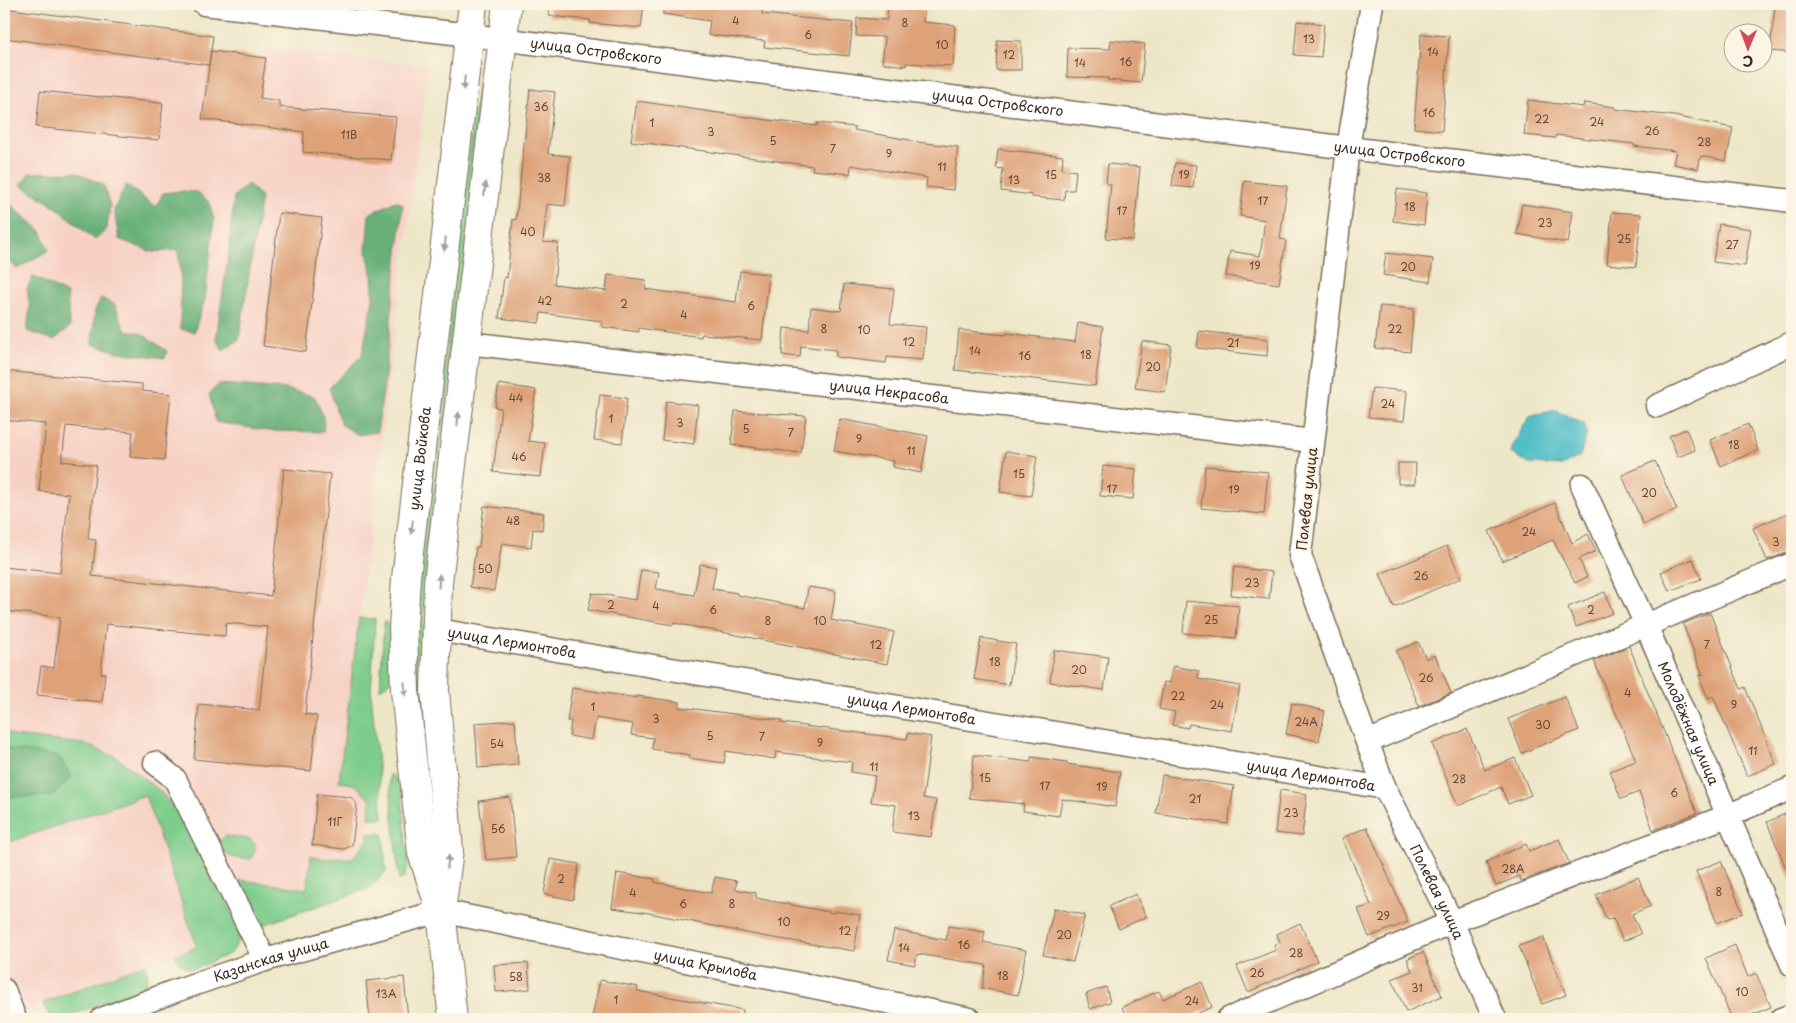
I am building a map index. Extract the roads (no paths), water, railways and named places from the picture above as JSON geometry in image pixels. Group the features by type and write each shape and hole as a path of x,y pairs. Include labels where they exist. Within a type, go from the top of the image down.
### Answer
{"main road":[{"name":"улица Войкова","path":"453,1019 441,910 422,854 405,690 403,628 406,578 474,4"},
{"name":"улица Войкова","path":"441,910 450,850 435,691 438,582 507,4"}],"street":[{"name":"улица Островского","path":"204,4 470,34 1348,148 1792,201"},
{"name":"Полевая улица","path":"1372,4 1348,148 1300,554 1385,788 1452,922 1496,1019"},
{"path":"1657,406 1792,343"},
{"name":"улица Некрасова","path":"467,344 1313,441"},
{"name":"Молодёжная улица","path":"1582,484 1646,625 1792,965"},
{"path":"1367,742 1792,564"},
{"name":"улица Лермонтова","path":"437,630 1385,788"},
{"path":"155,763 175,779 265,960"},
{"path":"1228,1019 1452,922 1727,816 1792,788"},
{"name":"Казанская улица","path":"102,1019 172,992 265,960 441,910"},
{"name":"улица Крылова","path":"441,910 970,1019"},
{"path":"4,990 14,1019"},
{"path":"1782,1019 1792,1015"}],"water":[{"path":"1555,410 1584,424 1587,433 1580,456 1562,466 1529,464 1511,453 1514,443 1529,417"}]}
